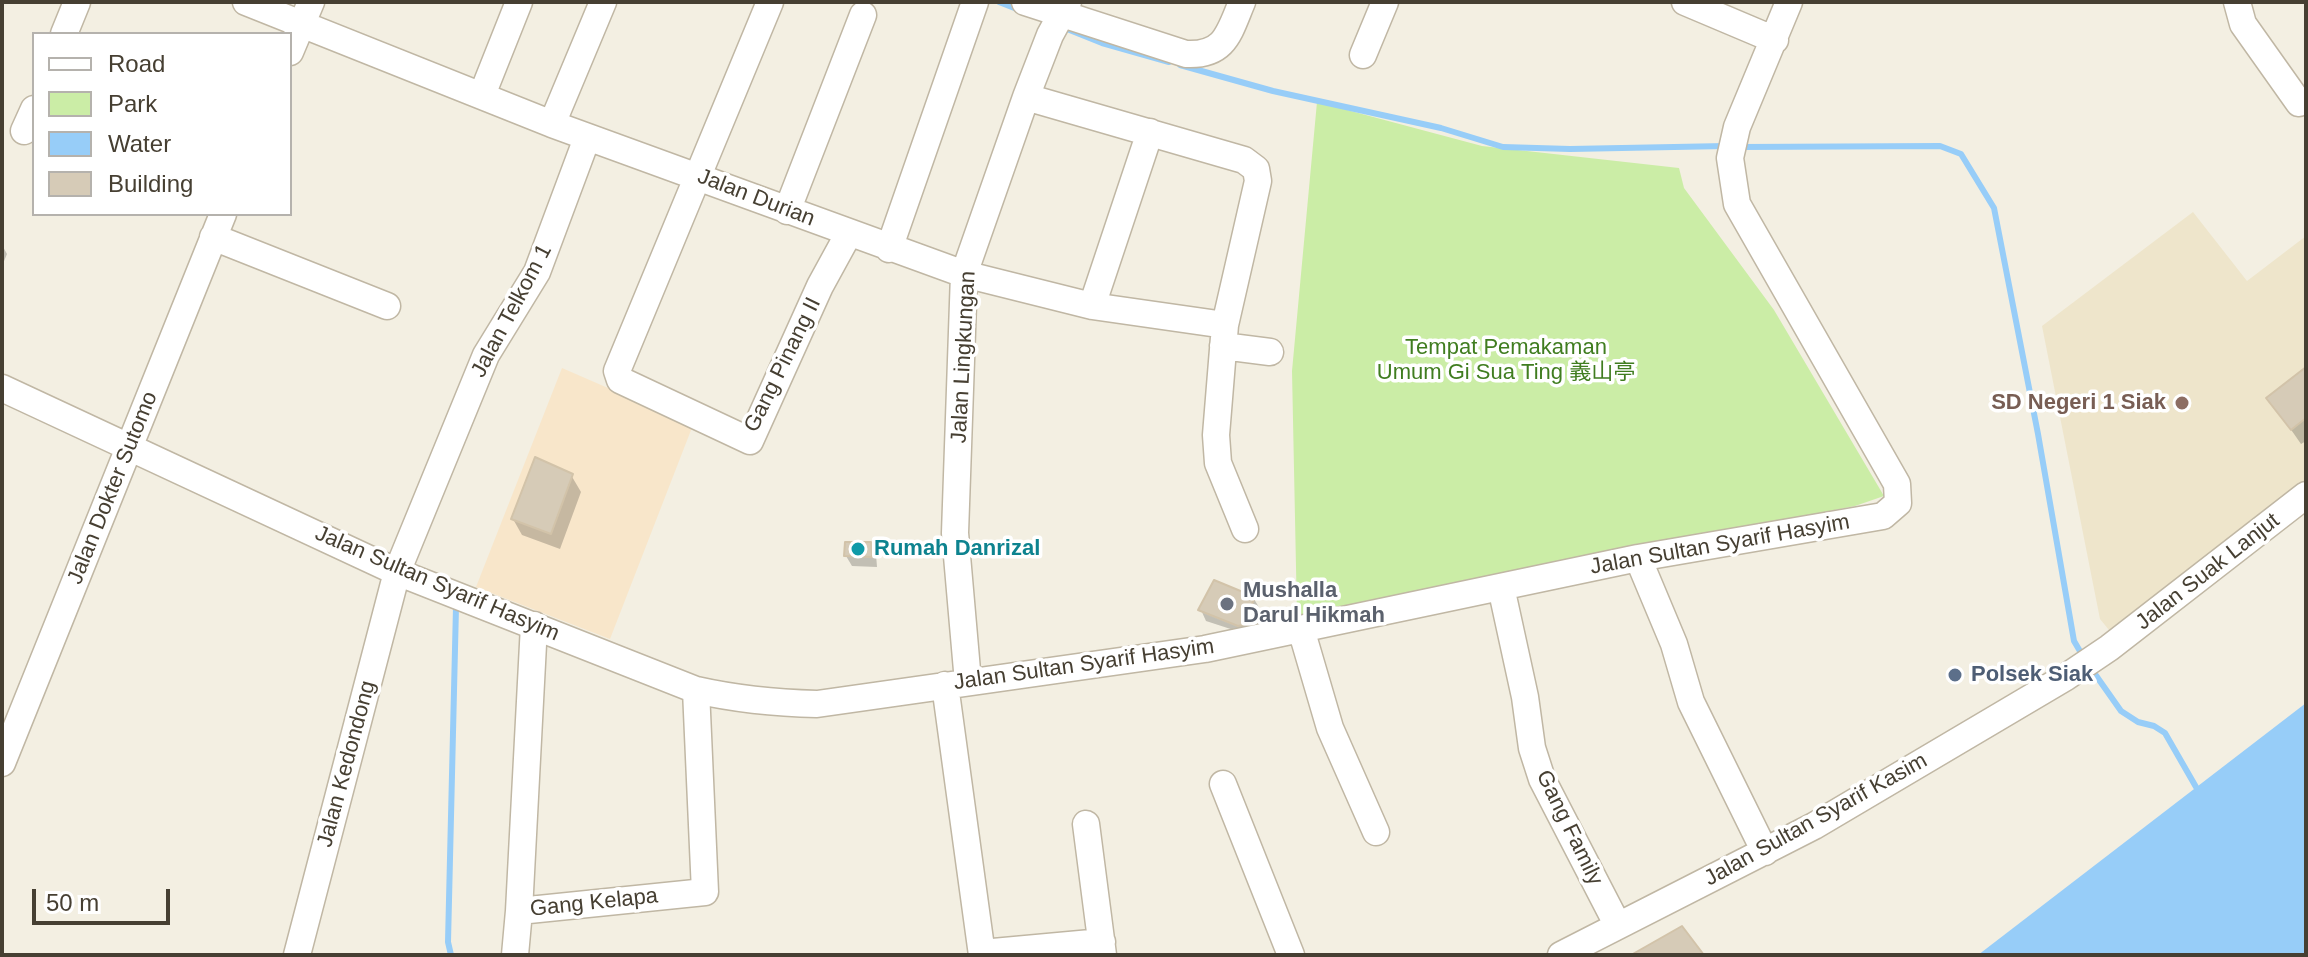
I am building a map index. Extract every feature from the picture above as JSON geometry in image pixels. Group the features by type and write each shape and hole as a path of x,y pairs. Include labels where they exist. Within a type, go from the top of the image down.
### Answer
{"street":[{"path":"65,32 77,2"},
{"name":"Jalan Durian","path":"246,2 306,14 552,124 889,249 964,274 1224,336 1270,352"},
{"path":"482,95 519,2"},
{"path":"552,124 603,2"},
{"path":"699,177 770,2"},
{"path":"889,249 975,2"},
{"path":"1025,2 1060,17 1198,55 1213,51 1224,43 1242,2"},
{"path":"1363,55 1385,2"},
{"path":"1685,2 1775,40"},
{"name":"Jalan Sultan Syarif Hasyim","path":"2,388 397,572 696,690 730,698 817,704 1205,649 1638,558 1883,516 1898,503 1897,484 1737,204 1730,158 1737,127 1789,2"},
{"path":"2237,2 2243,24 2299,103"},
{"path":"292,47 306,14"},
{"path":"787,211 863,15"},
{"name":"Jalan Lingkungan","path":"982,954 956,683 955,533 964,274 1026,97 1060,17"},
{"path":"1026,97 1244,160 1258,175 1224,336 1216,435 1218,463 1245,529"},
{"path":"1092,306 1150,132"},
{"name":"Jalan Telkom 1","path":"397,572 486,355 537,272 587,138"},
{"name":"Gang Pinang II","path":"699,177 617,376 750,441 820,286 849,233"},
{"path":"218,226 387,306"},
{"name":"Jalan Dokter Sutomo","path":"2,763 12,711 130,446 218,226"},
{"name":"Jalan Suak Lanjut","path":"2066,677 2109,648 2306,495"},
{"path":"1638,558 1674,644 1691,702 1765,852"},
{"name":"Jalan Kedondong","path":"297,955 397,572"},
{"name":"Gang Family","path":"1501,587 1525,697 1532,748 1542,779 1617,924"},
{"name":"Gang Kelapa","path":"534,625 519,911 705,892 696,690"},
{"path":"1301,629 1330,728 1376,832"},
{"name":"Jalan Sultan Syarif Kasim","path":"1561,955 1814,826 2066,677"},
{"path":"1223,784 1291,955"},
{"path":"982,954 1103,948 1086,824"},
{"path":"515,955 519,911"}],"shaded area":[{"name":"SD Negeri 1 Siak","path":"2193,212 2247,281 2306,236 2306,480 2109,630 2100,619 2042,326"},
{"path":"562,368 693,425 610,639 476,587"}],"green space":[{"name":"Tempat Pemakaman Umum Gi Sua Ting 義山亭","path":"1317,102 1482,146 1679,168 1684,188 1774,310 1884,496 1855,506 1297,616 1292,371"}],"water":[{"path":"2306,703 2306,955 1978,955"}],"building":[{"path":"2306,367 2306,418 2291,430 2266,398"},
{"path":"535,457 573,474 551,534 511,519"},
{"name":"Rumah Danrizal","path":"845,542 871,542 872,557 844,556"},
{"name":"Mushalla Darul Hikmah","path":"1214,580 1255,597 1243,625 1238,626 1198,610"},
{"path":"1682,926 1704,955 1631,955"}],"waterway":[{"path":"999,2 1022,11"},
{"path":"1062,27 1102,43 1169,62"},
{"path":"1180,65 1273,91 1441,128 1503,147 1726,146"},
{"path":"1741,147 1940,146 1961,154 1994,208 2074,641 2084,658"},
{"path":"451,955 448,942 456,607"},
{"path":"2090,667 2121,711 2165,733 2196,787"}],"place":[{"name":"SD Negeri 1 Siak","path":"2182,403"},
{"name":"Rumah Danrizal","path":"858,549"},
{"name":"Mushalla Darul Hikmah","path":"1227,604"},
{"name":"Polsek Siak","path":"1955,675"}]}
